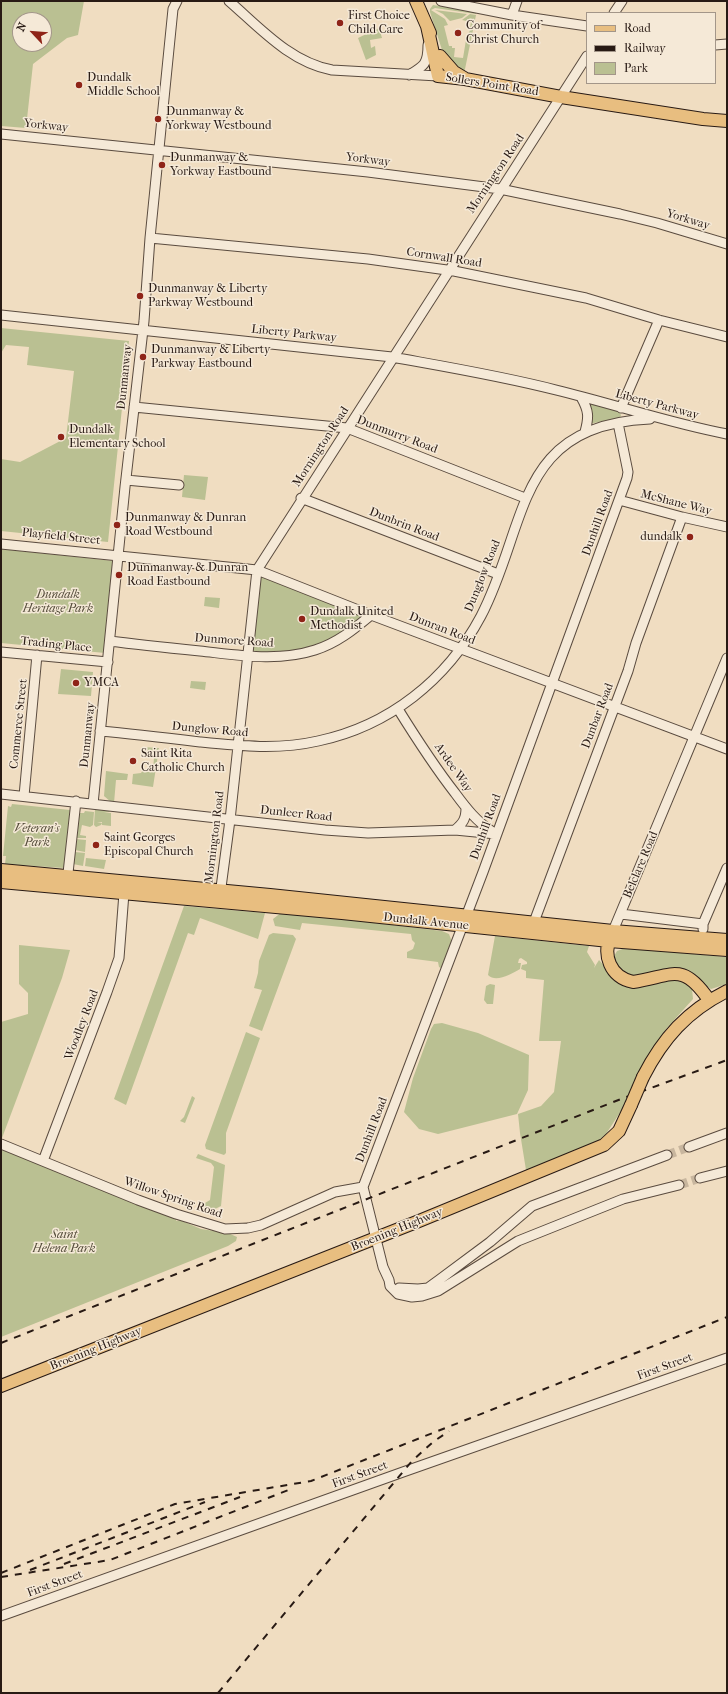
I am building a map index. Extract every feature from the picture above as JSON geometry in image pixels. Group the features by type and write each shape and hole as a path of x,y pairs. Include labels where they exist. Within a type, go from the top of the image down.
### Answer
{"main road":[{"path":"416,1 444,65 440,77"},
{"path":"427,26 440,77"},
{"path":"440,56 454,72 465,79"},
{"name":"Sollers Point Road","path":"440,77 465,79 561,97 703,119 727,121"},
{"path":"1,870 66,882"},
{"path":"1,882 66,882"},
{"name":"Dundalk Avenue","path":"66,882 220,897 342,913 464,921 611,936 727,950"},
{"name":"Dundalk Avenue","path":"464,921 534,922 611,936 727,940"},
{"name":"Belclare Road","path":"611,936 607,953 608,962 622,978 633,982 673,974 682,974 697,984 709,1000"},
{"name":"Broening Highway","path":"1,1386 376,1238 604,1145 619,1130 643,1077 657,1052 669,1036 690,1014 709,1000 727,991"}],"street":[{"name":"Sollers Point Road","path":"229,1 278,44 293,55 311,64 332,70 440,77"},
{"path":"441,1 512,15 586,26"},
{"path":"512,15 517,1"},
{"path":"615,12 622,1"},
{"name":"Dunmanway","path":"93,804 174,4"},
{"path":"409,75 421,68 428,57 427,26"},
{"path":"716,45 727,44"},
{"name":"Mornington Road","path":"220,897 230,820 257,570 301,498 392,357 424,311 500,189 586,58"},
{"name":"Yorkway","path":"1,134 368,172 500,189 620,214 727,244"},
{"name":"Cornwall Road","path":"150,238 368,259 449,270 586,298 659,320 727,337"},
{"name":"Liberty Parkway","path":"1,315 392,357 502,378 581,397 656,418 727,434"},
{"path":"621,408 659,320"},
{"path":"581,397 588,409 589,417 585,432"},
{"name":"Dunmurry Road","path":"134,407 347,428 526,498"},
{"name":"Dunglow Road","path":"100,731 238,746 282,746 318,742 368,725 398,709 429,684 469,636 481,616 526,498 538,472 547,461 563,446 585,432 618,422 656,418"},
{"name":"Dunhill Road","path":"363,1187 464,921 627,478 628,472 618,422"},
{"path":"126,480 179,485"},
{"name":"Dunbrin Road","path":"301,498 498,574"},
{"name":"McShane Way","path":"619,500 682,517 727,527"},
{"name":"Dunbar Road","path":"534,922 615,706 682,517"},
{"name":"Playfield Street","path":"1,544 118,555"},
{"name":"Dunran Road","path":"118,555 257,570 371,615 696,736 727,749"},
{"name":"Dunmore Road","path":"110,641 247,656 272,657 313,651 341,638 371,615"},
{"name":"Trading Place","path":"1,652 108,662"},
{"name":"Commerce Street","path":"24,796 37,655"},
{"name":"Belclare Road","path":"611,936 696,736 727,658"},
{"name":"Ardee Way","path":"398,709 442,777 466,808 487,828 496,834"},
{"name":"Dunleer Road","path":"1,794 325,830 368,833 399,833 431,829 496,834"},
{"path":"66,882 76,802"},
{"path":"455,830 466,816 466,808"},
{"path":"703,938 703,924 727,868"},
{"name":"Woodley Road","path":"43,1161 108,992 118,958 125,887"},
{"path":"621,914 703,924"},
{"path":"688,1147 727,1133"},
{"name":"Willow Spring Road","path":"1,1144 151,1205 190,1219 225,1229 248,1228 261,1225 335,1192 363,1187"},
{"path":"399,1288 428,1288 490,1242 532,1206 667,1155"},
{"path":"700,1178 727,1171"},
{"path":"363,1187 383,1267 390,1286 398,1294 412,1297 422,1296 438,1291 518,1241 623,1200 679,1186"},
{"name":"First Street","path":"1,1616 727,1358"}],"green space":[{"path":"1,1 84,1 78,35 67,38 52,49 52,12 12,12 12,52 49,52 33,64 26,128 1,126"},
{"path":"433,5 476,12 476,14 435,8 431,10 445,19 448,25 444,26 449,46 455,48 454,57 463,58 471,22 462,20 470,14 476,15 464,74 444,55 430,12"},
{"path":"435,10 467,14 462,18 450,21 443,14"},
{"path":"379,28 382,38 370,40 371,48 375,46 376,55 366,60 358,38"},
{"name":"Dundalk Elementary School","path":"1,328 129,341 108,542 1,531 1,459 20,462 66,438 74,371 27,365 29,347 6,345 1,353"},
{"path":"589,403 620,412 621,416 619,418 589,424"},
{"path":"184,475 208,477 205,500 182,497"},
{"name":"Dundalk Heritage Park","path":"1,549 114,561 105,653 1,643"},
{"path":"259,576 264,576 363,616 342,634 320,645 297,651 249,654"},
{"path":"205,597 220,598 219,608 204,606"},
{"name":"YMCA","path":"61,669 93,672 91,696 58,694"},
{"path":"191,681 206,682 205,690 190,688"},
{"path":"142,747 159,748 153,787 132,784 133,774 141,773 143,770 153,770 154,758 144,756 144,753 141,753"},
{"path":"106,771 128,774 127,780 116,780 114,803 104,796"},
{"name":"Veteran's Park","path":"12,804 70,810 64,868 5,864 6,856 3,856 8,806 11,807"},
{"path":"95,809 108,810 110,812 104,813 111,813 111,826 102,825 102,823 96,827 94,825"},
{"path":"85,811 94,812 93,825 90,827 82,825 80,835 86,836 86,838 76,838 79,813 84,813"},
{"path":"76,839 86,840 85,852 75,850"},
{"path":"75,852 85,853 83,866 73,864"},
{"path":"86,858 106,860 104,869 85,866"},
{"path":"184,906 265,913 258,939 200,918 194,935 188,933 126,1105 114,1099"},
{"path":"282,912 442,931 449,934 452,942 441,968 439,967 438,962 407,958 407,952 413,949 415,943 412,940 411,934 302,923 300,930 275,926 273,919"},
{"path":"273,933 293,935 296,939 262,1031 249,1026 262,990 254,988 258,973 259,961 269,935"},
{"path":"495,936 589,946 587,952 595,965 594,968 599,960 619,982 672,979 684,983 692,989 693,999 667,1028 654,1046 621,1111 606,1134 594,1145 526,1170 518,1114 541,1106 554,1092 561,1041 539,1041 544,980 526,978 526,971 521,969 522,965 527,964 527,962 521,958 519,959 518,963 521,963 520,969 504,977 495,978 488,975"},
{"path":"19,945 70,950 62,978 2,1138 1,1022 28,1014 28,993 19,984"},
{"path":"625,948 727,957 727,984 711,989 687,972 634,976 625,974 615,967 613,958 617,951"},
{"path":"490,984 495,985 493,1004 487,1004 484,1000 486,986"},
{"path":"442,1023 478,1033 529,1055 528,1090 517,1114 438,1134 419,1129 404,1112 413,1078 431,1029 434,1024"},
{"path":"246,1032 260,1038 226,1133 226,1153 224,1155 206,1149 205,1145"},
{"path":"192,1096 195,1098 185,1123 180,1121 184,1117"},
{"name":"Saint Helena Park","path":"1,1148 177,1218 176,1221 180,1220 201,1229 228,1233 237,1237 236,1241 228,1246 1,1337"},
{"path":"198,1154 225,1165 221,1206 213,1210 200,1205 200,1203 205,1203 210,1200 214,1167 211,1163 196,1158"}],"tunnel":[{"path":"667,1155 689,1147"},
{"path":"679,1185 700,1178"}],"railway":[{"path":"1,1343 621,1099 727,1060"},
{"path":"1,1573 175,1504 311,1481 727,1317"},
{"path":"218,1693 412,1461 433,1442 449,1431"},
{"path":"1,1577 110,1560 291,1489"},
{"path":"64,1564 240,1497"},
{"path":"30,1570 205,1502"}],"place":[{"name":"First Choice Child Care","path":"340,23"},
{"name":"Community of Christ Church","path":"458,33"},
{"name":"Dundalk Middle School","path":"79,85"},
{"name":"Dunmanway & Yorkway Westbound","path":"158,119"},
{"name":"Dunmanway & Yorkway Eastbound","path":"162,165"},
{"name":"Dunmanway & Liberty Parkway Westbound","path":"140,296"},
{"name":"Dunmanway & Liberty Parkway Eastbound","path":"143,357"},
{"name":"Dundalk Elementary School","path":"61,437"},
{"name":"Dunmanway & Dunran Road Westbound","path":"117,525"},
{"name":"dundalk","path":"690,537"},
{"name":"Dunmanway & Dunran Road Eastbound","path":"119,575"},
{"name":"Dundalk United Methodist","path":"302,619"},
{"name":"YMCA","path":"76,683"},
{"name":"Saint Rita Catholic Church","path":"133,761"},
{"name":"Saint Georges Episcopal Church","path":"96,845"}]}
